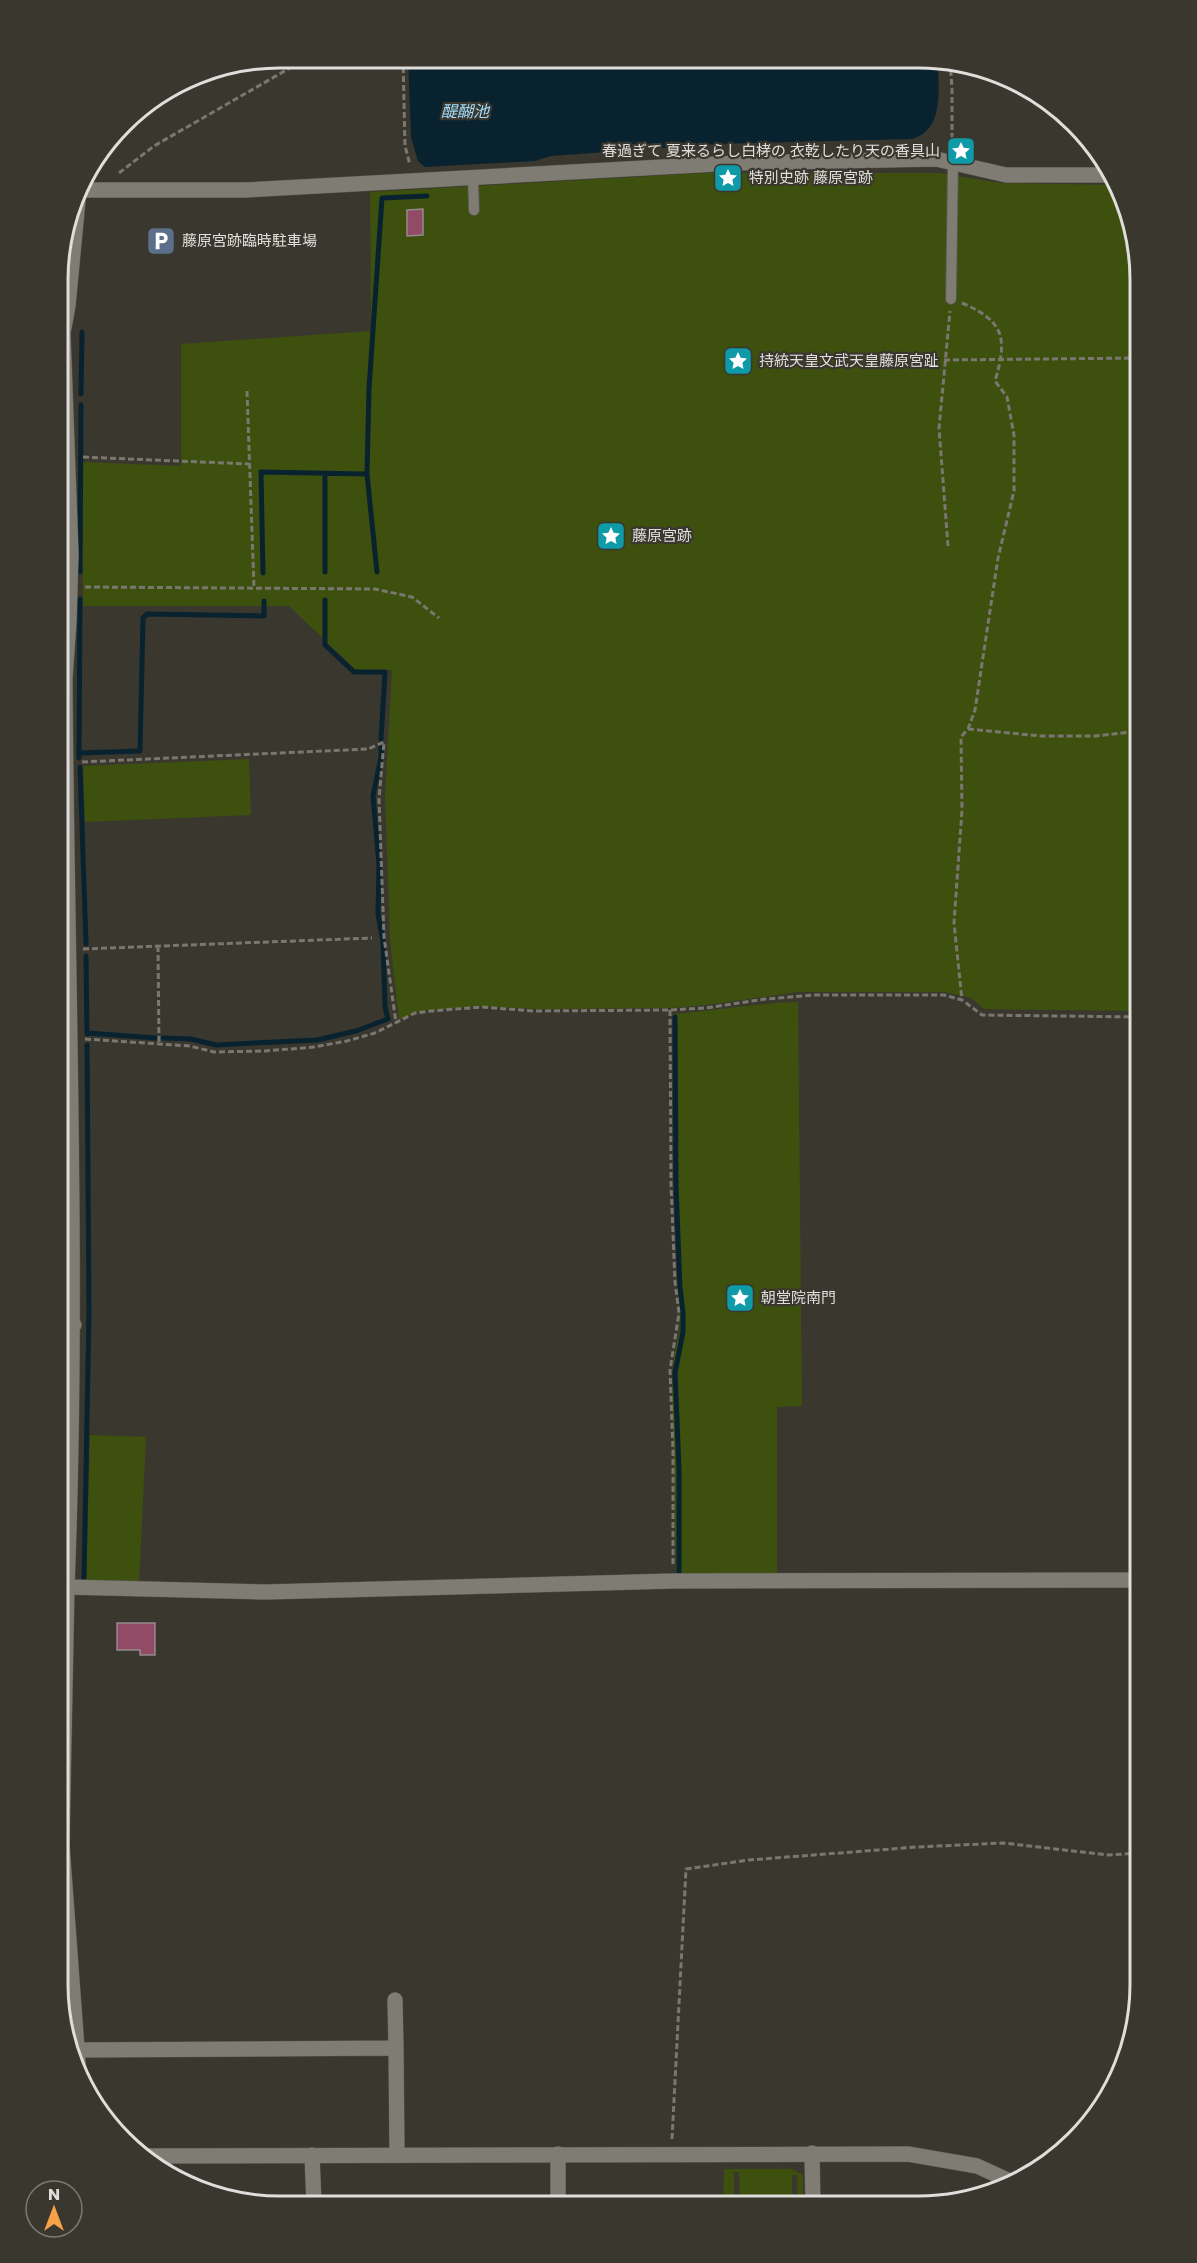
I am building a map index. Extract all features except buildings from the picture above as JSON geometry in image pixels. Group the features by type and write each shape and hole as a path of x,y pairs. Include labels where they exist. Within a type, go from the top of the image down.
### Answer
{"street":[{"path":"88,189 245,190 735,163 936,159 1006,175 1102,175"},
{"path":"68,306 76,223"},
{"path":"68,492 71,587 68,618"},
{"path":"68,902 68,971"},
{"path":"68,1134 74,1325 68,1456"},
{"path":"68,1325 74,1325"},
{"path":"68,1587 266,1592 673,1581 1130,1580"},
{"path":"68,1927 76,2043"},
{"path":"395,2001 397,2154"},
{"path":"79,2050 396,2048"},
{"path":"558,2154 558,2196"},
{"path":"812,2154 813,2196"},
{"path":"156,2156 908,2154 943,2158 977,2166 1002,2177"},
{"path":"312,2155 314,2196"}],"lane":[{"path":"951,298 953,162"},
{"path":"472,178 474,210"}],"path":[{"path":"97,190 154,146 290,68"},
{"path":"403,68 405,146 414,181"},
{"path":"950,70 953,162"},
{"path":"948,546 939,428 951,298 983,312 1001,332 1002,359 995,381 1007,397 1014,435 1014,491 998,558 975,710 968,729 961,737 962,810 954,923 962,1000"},
{"path":"944,360 1130,358"},
{"path":"247,391 254,588"},
{"path":"83,457 249,464"},
{"path":"71,587 375,589 412,597 439,618"},
{"path":"968,729 1041,736 1096,736 1130,732"},
{"path":"68,763 368,749 384,742 380,799 384,937 396,1023"},
{"path":"69,949 372,938"},
{"path":"158,946 159,1044"},
{"path":"68,1038 190,1046 214,1052 314,1047 375,1033 415,1013 482,1007 533,1011 670,1010 814,996 944,995 962,1000 982,1015 1130,1017"},
{"path":"670,1010 671,1184 675,1282 679,1313 670,1370 673,1450 673,1581"},
{"path":"671,2153 686,1869 749,1860 1003,1843 1108,1855 1130,1854"}],"green space":[{"name":"藤原宮跡","path":"704,173 938,173 1000,183 1107,185 1122,225 1128,252 1130,280 1130,1011 984,1009 971,998 944,992 798,992 673,1008 537,1009 480,1006 420,1011 399,1020 390,940 385,796 392,670 358,672 289,606 83,606 82,462 181,466 181,344 371,331 370,192"},
{"path":"249,759 251,815 85,822 83,766"},
{"name":"朝堂院南門","path":"798,1002 802,1406 777,1407 777,1577 676,1577 672,1393 674,1357 680,1329 677,1285 673,1014"},
{"path":"90,1435 146,1437 139,1584 86,1584"},
{"path":"724,2169 792,2169 803,2175 803,2196 798,2196 797,2175 792,2175 792,2196 740,2196 739,2172 734,2172 734,2196 723,2196"}],"water":[{"name":"醍醐池","path":"408,68 938,68 935,117 923,134 912,139 718,144 551,156 535,161 425,167 418,161 411,137"}],"waterway":[{"path":"263,573 261,472 367,474 369,389 382,198 427,196"},
{"path":"81,394 82,332"},
{"path":"80,572 81,405"},
{"path":"325,473 325,572"},
{"path":"367,474 377,572"},
{"path":"79,758 80,599"},
{"path":"325,600 325,645 354,672 385,672 381,739"},
{"path":"79,753 140,751 143,618 147,614 264,616 264,601"},
{"path":"163,1038 191,1039 216,1045 317,1040 356,1031 388,1019 385,1007 383,942 378,914 379,864 373,796 381,757 381,745"},
{"path":"80,767 86,944"},
{"path":"86,956 87,1034"},
{"path":"675,1017 676,1187 683,1313 683,1332 675,1373 679,1468 679,1576"},
{"path":"87,1033 156,1038"},
{"path":"84,1578 89,1312 87,1045"}],"place":[{"name":"春過ぎて 夏来るらし白𣑥の 衣乾したり天の香具山","path":"961,151"},
{"name":"特別史跡 藤原宮跡","path":"728,178"},
{"name":"藤原宮跡臨時駐車場","path":"161,241"},
{"name":"持統天皇文武天皇藤原宮趾","path":"738,361"},
{"name":"藤原宮跡","path":"611,536"},
{"name":"朝堂院南門","path":"740,1298"}]}
